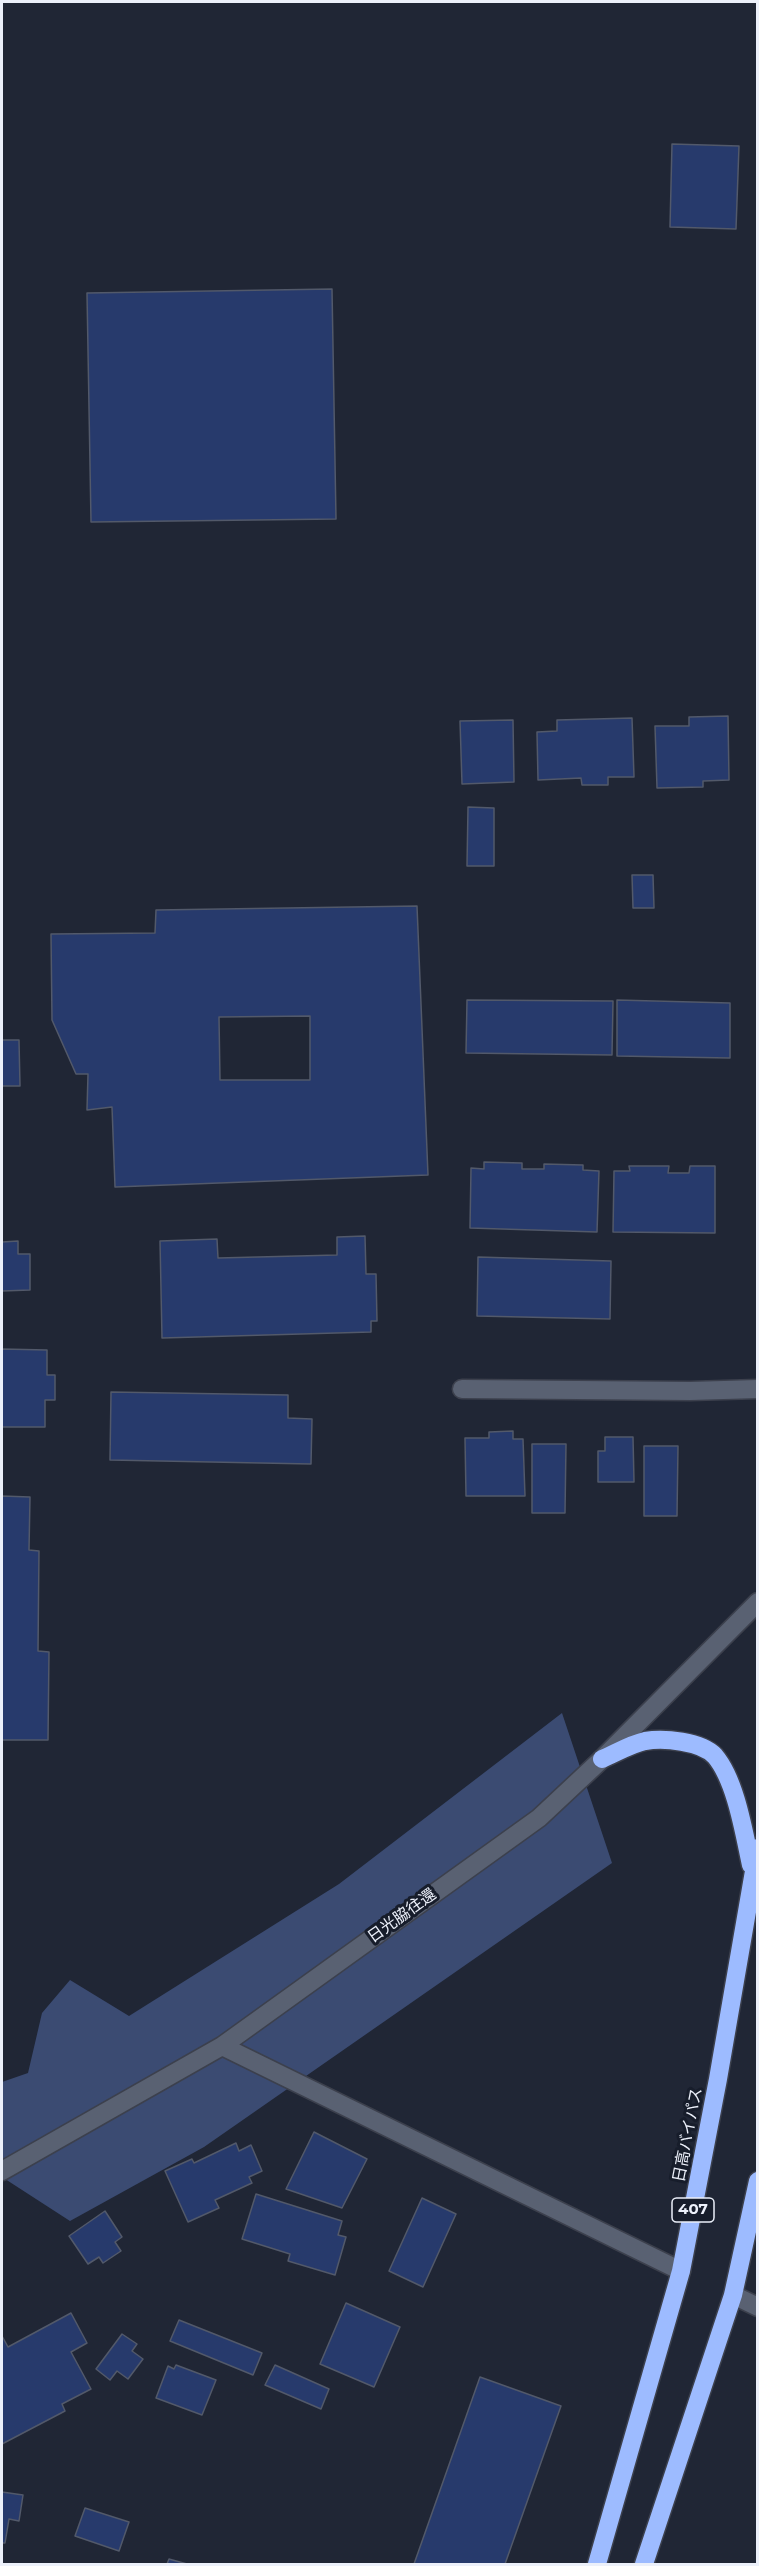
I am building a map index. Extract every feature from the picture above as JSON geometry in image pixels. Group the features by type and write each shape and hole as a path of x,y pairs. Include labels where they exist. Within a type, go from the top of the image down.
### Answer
{"highway":[{"path":"602,1759 644,1741 678,1740 713,1754 722,1766 739,1809 754,1878"},
{"name":"日高バイパス","path":"597,2565 681,2271 718,2079 758,1848"},
{"path":"644,2565 733,2295 758,2181"}],"street":[{"path":"462,1389 690,1391 758,1389"},
{"name":"日光脇往還","path":"2,2171 222,2046 539,1818 602,1759 758,1602"},
{"path":"222,2046 681,2271"},
{"path":"733,2295 758,2307"}],"shaded area":[{"path":"562,1713 612,1863 204,2147 70,2221 2,2177 2,2082 28,2073 42,2013 70,1980 129,2016 339,1884"}],"building":[{"path":"672,144 739,146 736,229 670,227"},
{"path":"332,289 336,519 91,522 87,293"},
{"path":"728,716 729,780 703,781 703,787 657,788 655,726 689,726 689,717"},
{"path":"632,718 634,777 608,777 608,785 582,785 581,778 538,780 537,732 557,731 557,720"},
{"path":"513,720 514,782 462,784 460,721"},
{"path":"468,807 494,808 494,866 467,866"},
{"path":"632,875 653,875 654,908 633,908"},
{"path":"417,906 428,1175 115,1187 112,1107 87,1110 88,1074 76,1074 52,1020 51,934 155,933 156,910","holes":["310,1016 310,1080 220,1080 219,1017"]},
{"path":"467,1000 613,1001 612,1055 466,1053"},
{"path":"617,1000 730,1003 730,1058 617,1056"},
{"path":"2,1040 19,1040 20,1086 2,1086"},
{"path":"484,1162 522,1163 522,1169 544,1169 544,1164 583,1165 583,1170 599,1171 597,1232 470,1228 471,1168 484,1169"},
{"path":"629,1166 669,1166 668,1173 689,1173 690,1166 715,1166 715,1233 613,1232 614,1171 630,1171"},
{"path":"365,1236 366,1274 376,1274 377,1321 371,1321 371,1332 162,1338 160,1241 217,1239 218,1258 337,1255 337,1237"},
{"path":"18,1241 18,1254 30,1254 30,1290 2,1291 2,1242"},
{"path":"478,1257 611,1261 610,1319 477,1316"},
{"path":"2,1349 47,1350 47,1375 55,1375 55,1400 45,1400 45,1427 2,1427"},
{"path":"111,1392 288,1395 288,1418 312,1419 311,1464 110,1460"},
{"path":"513,1431 513,1439 523,1439 525,1496 466,1496 465,1438 489,1438 489,1432"},
{"path":"605,1437 633,1437 634,1482 598,1482 598,1451 605,1451"},
{"path":"532,1444 566,1444 565,1513 532,1513"},
{"path":"644,1446 678,1446 677,1516 644,1516"},
{"path":"2,1496 30,1497 29,1550 39,1551 38,1651 49,1652 48,1740 2,1740"},
{"path":"314,2132 367,2159 342,2208 286,2189"},
{"path":"236,2143 239,2151 251,2145 262,2171 249,2177 252,2183 215,2200 219,2208 188,2222 165,2171 192,2159 194,2163"},
{"path":"256,2194 342,2221 338,2235 346,2237 335,2275 288,2261 290,2254 242,2239"},
{"path":"422,2198 456,2214 423,2287 389,2271"},
{"path":"105,2211 122,2237 115,2242 121,2251 103,2263 99,2257 88,2264 69,2236"},
{"path":"346,2303 400,2327 374,2387 320,2364"},
{"path":"71,2313 87,2343 71,2352 91,2389 62,2404 65,2411 2,2444 2,2336 8,2347"},
{"path":"179,2320 262,2353 253,2375 170,2341"},
{"path":"122,2334 137,2344 132,2351 143,2359 128,2379 117,2371 110,2380 96,2369"},
{"path":"176,2365 216,2380 202,2415 156,2398 168,2366 174,2369"},
{"path":"275,2365 329,2389 321,2409 265,2385"},
{"path":"480,2377 561,2406 505,2564 414,2564"},
{"path":"2,2492 23,2495 19,2521 9,2519 5,2543 2,2543"},
{"path":"85,2508 129,2522 119,2551 75,2536"},
{"path":"169,2559 187,2564 167,2564"}]}
